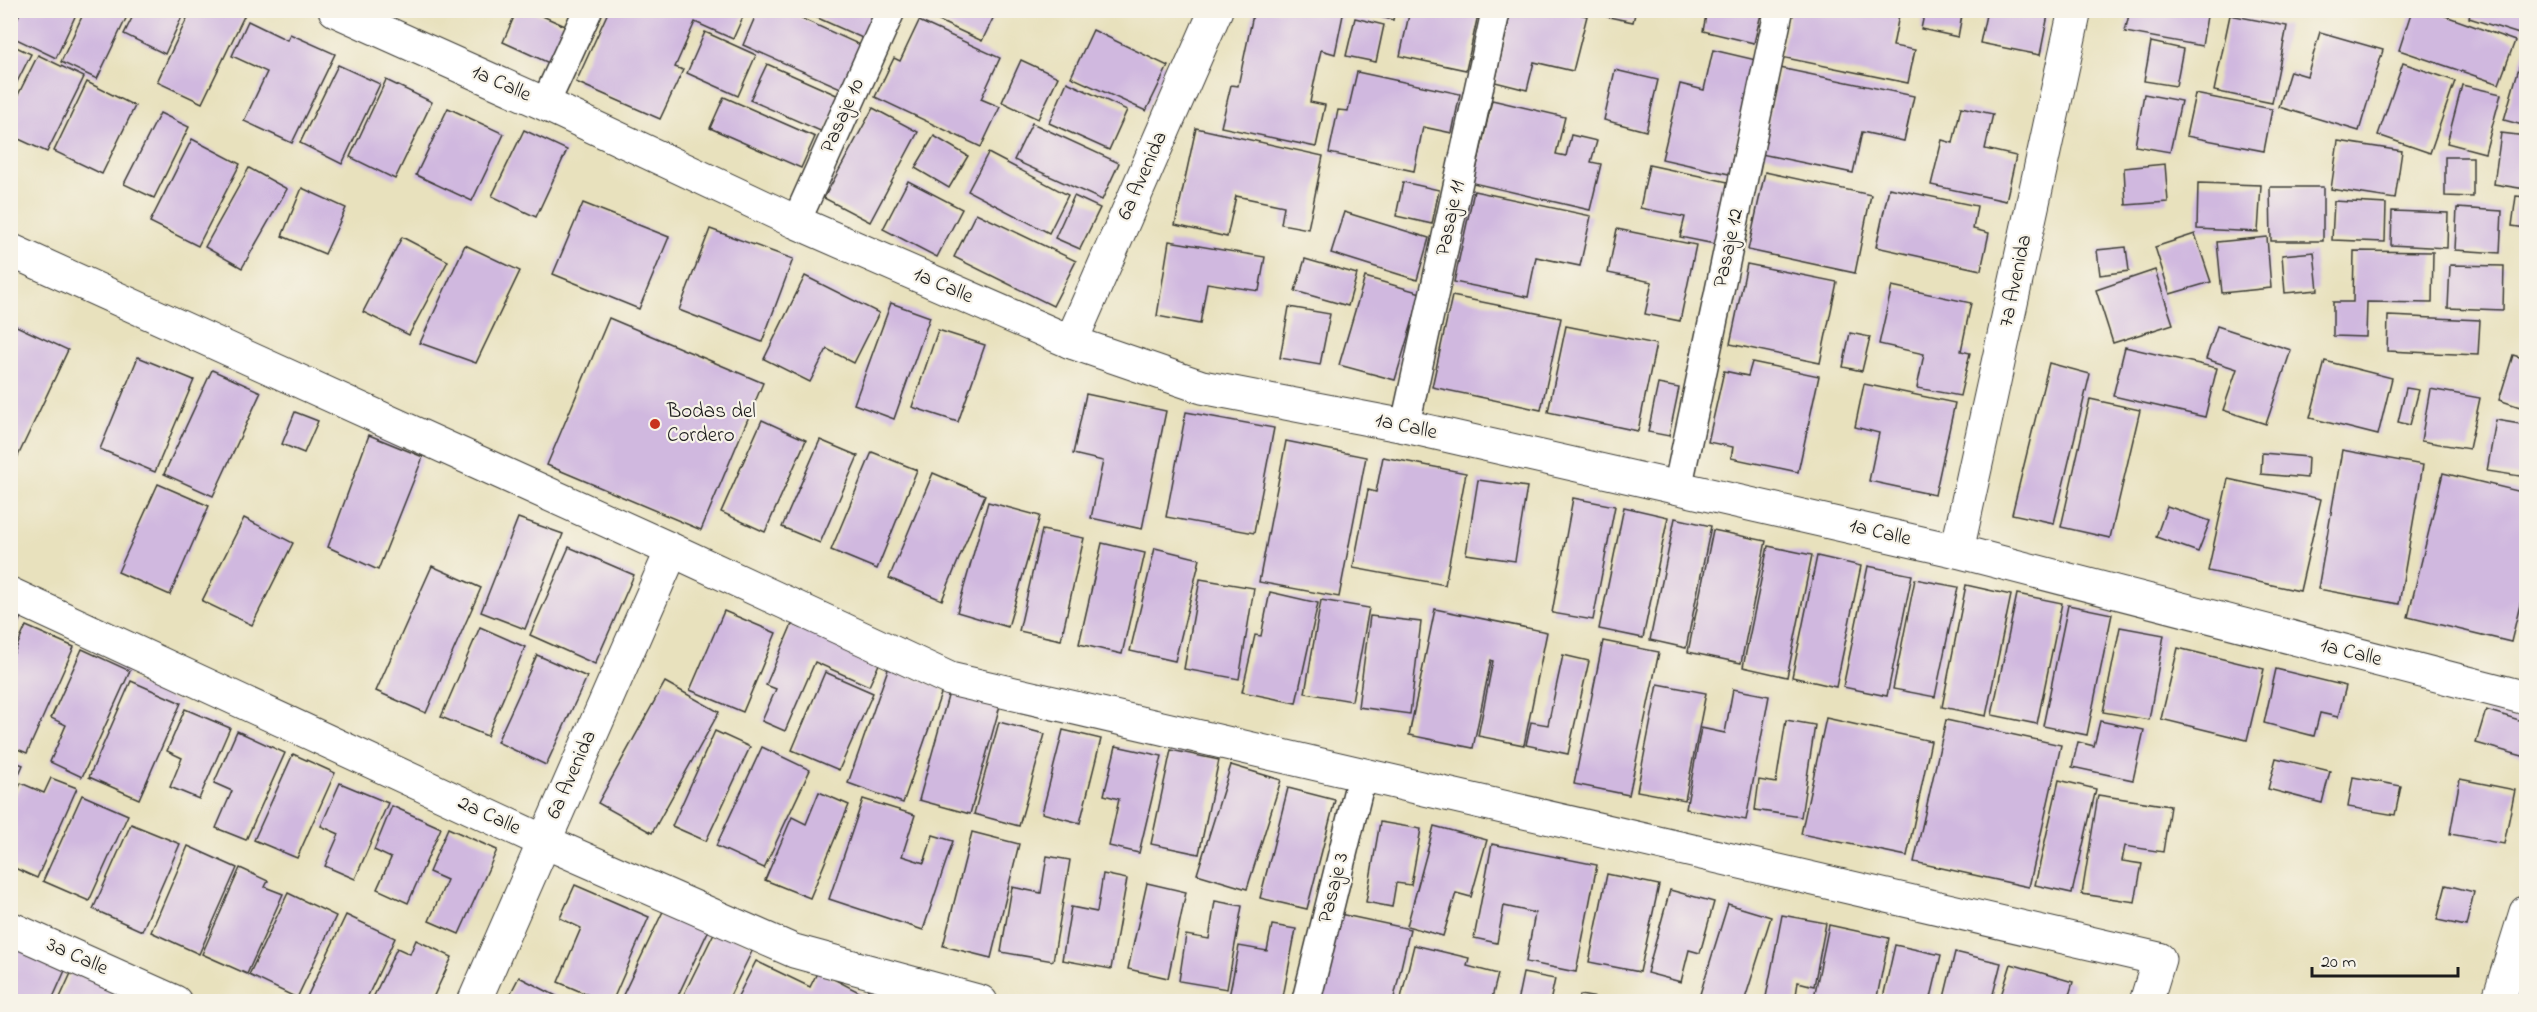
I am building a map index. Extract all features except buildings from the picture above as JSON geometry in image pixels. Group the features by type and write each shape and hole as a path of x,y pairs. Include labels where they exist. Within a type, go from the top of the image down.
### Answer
{"street":[{"name":"1a Calle","path":"335,10 545,104 796,222 1071,342 1202,387 1405,426 1957,551 2526,699"},
{"name":"6a Avenida","path":"1071,342 1216,10"},
{"name":"7a Avenida","path":"1957,551 2074,10"},
{"path":"10,250 951,679 2159,959 2146,1002"},
{"name":"6a Avenida","path":"474,1002 672,550"},
{"name":"2a Calle","path":"10,594 543,841 794,951 981,1002"},
{"path":"2498,1002 2526,912"},
{"name":"3a Calle","path":"10,928 175,1002"}],"lane":[{"path":"545,104 588,10"},
{"name":"Pasaje 10","path":"796,222 891,10"},
{"name":"Pasaje 11","path":"1405,426 1496,10"},
{"name":"Pasaje 12","path":"1678,486 1779,10"},
{"name":"Pasaje 3","path":"1306,1002 1362,775"}],"place":[{"name":"Bodas del Cordero","path":"655,424"}]}
